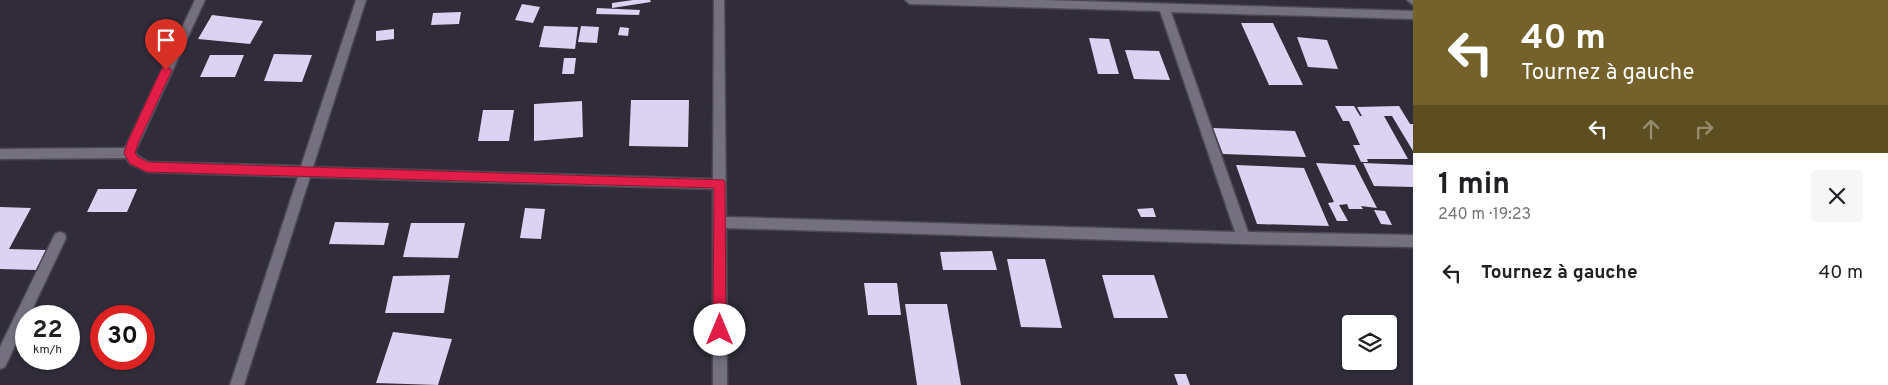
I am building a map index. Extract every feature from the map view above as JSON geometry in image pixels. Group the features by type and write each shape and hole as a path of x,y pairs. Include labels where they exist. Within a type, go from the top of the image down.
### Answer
{"street":[{"path":"200,0 133,141 130,153 134,160 147,167 720,184"},
{"path":"237,385 361,0"},
{"path":"719,0 720,385"},
{"path":"910,0 1035,2 1164,8 1187,4 1413,16"},
{"path":"1164,8 1244,238"},
{"path":"0,154 130,153"},
{"path":"720,222 1244,238 1413,240"},
{"path":"0,362 60,238"}],"building":[{"path":"650,0 651,2 612,8 612,3"},
{"path":"522,4 540,7 533,23 515,20"},
{"path":"597,8 640,10 639,15 596,14"},
{"path":"461,12 459,24 431,25 433,13"},
{"path":"212,15 263,21 250,44 198,39"},
{"path":"1241,23 1273,23 1303,85 1269,85"},
{"path":"544,26 578,27 575,49 539,47"},
{"path":"581,26 599,27 597,43 578,42"},
{"path":"620,27 629,28 628,36 618,35"},
{"path":"394,29 394,39 376,41 376,31"},
{"path":"1297,37 1327,40 1338,69 1308,67"},
{"path":"1089,38 1109,39 1119,74 1098,74"},
{"path":"1125,50 1159,51 1170,80 1134,79"},
{"path":"274,54 312,55 302,82 264,81"},
{"path":"210,55 244,55 235,77 200,77"},
{"path":"564,58 576,58 574,74 562,74"},
{"path":"631,100 689,100 688,147 629,146"},
{"path":"582,101 583,137 534,141 534,104"},
{"path":"1335,106 1354,106 1360,116 1362,116 1357,107 1399,106 1410,124 1413,124 1413,151 1392,116 1384,116 1408,159 1367,159 1368,162 1361,162 1353,145 1360,145 1349,121 1343,121"},
{"path":"483,110 514,110 509,141 478,141"},
{"path":"1213,128 1295,131 1306,157 1223,154"},
{"path":"1316,163 1355,165 1377,208 1361,206 1363,209 1349,209 1347,204 1339,205 1348,221 1337,221 1328,203 1334,202"},
{"path":"1363,163 1413,165 1413,187 1374,186"},
{"path":"1236,165 1304,168 1329,226 1257,224"},
{"path":"98,189 137,189 127,212 87,212"},
{"path":"0,207 31,208 9,249 46,250 36,270 0,269"},
{"path":"525,208 545,209 541,239 520,238"},
{"path":"1153,208 1156,217 1141,217 1137,209"},
{"path":"1374,210 1385,211 1392,225 1381,224"},
{"path":"335,222 389,223 384,245 329,244"},
{"path":"411,223 465,223 458,258 403,257"},
{"path":"992,251 997,270 943,270 940,252"},
{"path":"1007,259 1045,259 1062,328 1021,327"},
{"path":"450,275 444,313 385,313 393,276"},
{"path":"1102,275 1154,275 1168,318 1114,318"},
{"path":"864,283 897,283 901,315 868,315"},
{"path":"905,304 947,304 961,385 917,385"},
{"path":"393,332 452,339 438,385 376,383"},
{"path":"1174,374 1186,374 1190,385 1178,385"}],"route":[{"path":"166,70 133,141 130,153 134,160 147,167 720,184 720,330"}]}
